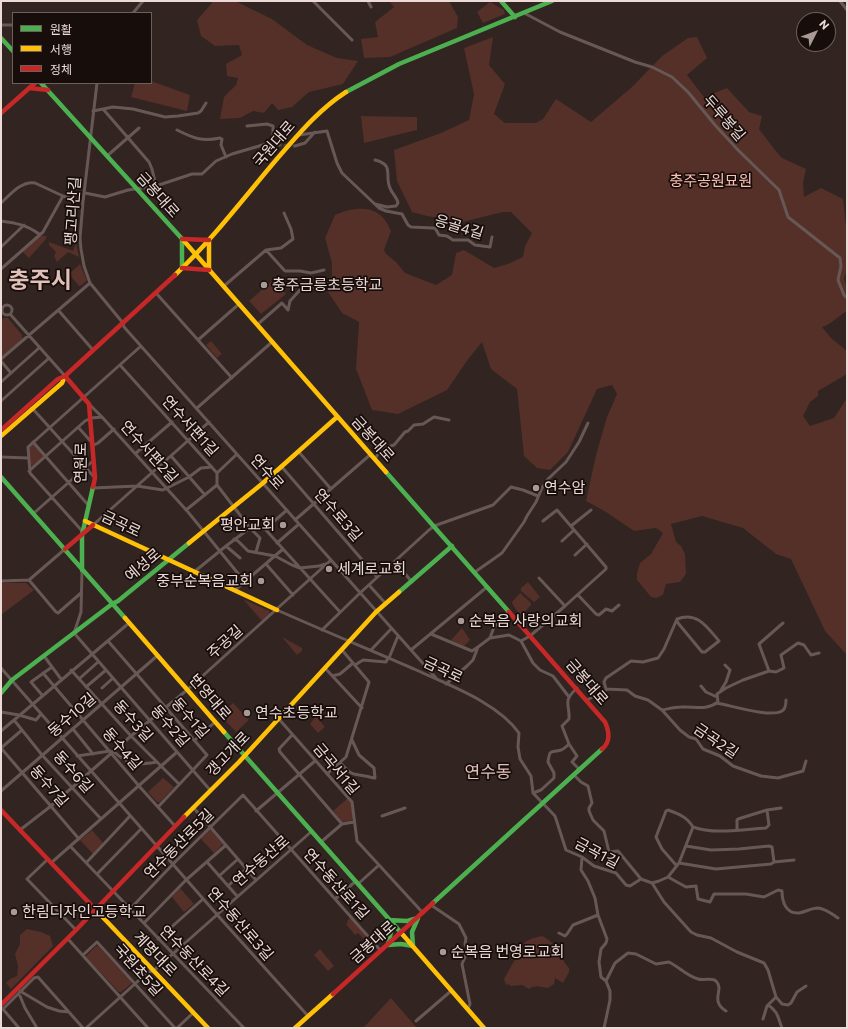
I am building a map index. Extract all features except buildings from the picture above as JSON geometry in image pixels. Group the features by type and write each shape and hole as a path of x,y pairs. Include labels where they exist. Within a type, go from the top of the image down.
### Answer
{"street":[{"path":"134,12 143,1"},
{"path":"313,1 352,40"},
{"path":"368,1 371,7"},
{"path":"500,1 515,17"},
{"name":"국원대로","path":"1,430 93,350 196,255 298,135 321,111 349,90 399,64 552,1"},
{"path":"840,1 847,10"},
{"name":"두루봉길","path":"524,13 560,32 635,62 652,67 672,77 688,92 738,150 779,190 788,217 840,258 841,266 838,280 844,295 847,298"},
{"path":"1,25 12,25"},
{"path":"1,38 12,50"},
{"path":"28,88 30,84"},
{"path":"1,113 34,84"},
{"name":"금봉대로","path":"42,84 258,324 337,417 577,688 605,721 608,727 609,737 605,747 296,1028"},
{"name":"팽고리산길","path":"97,84 83,202 80,238 81,249 84,266 90,283 124,322"},
{"path":"28,88 48,90"},
{"path":"93,111 113,107 133,109 165,117 198,113 206,103"},
{"name":"금봉대로","path":"103,109 149,162 156,186"},
{"path":"247,126 267,124 274,126 273,144"},
{"path":"107,156 139,128"},
{"path":"177,130 193,138 210,140 222,139 221,145 226,157"},
{"name":"응골4길","path":"315,132 327,131 337,163 342,173 379,208 402,214 408,225 411,227 435,228 439,235 447,236 453,240 468,240 475,245 490,247 492,237"},
{"path":"298,135 315,132"},
{"path":"295,146 305,143 315,132"},
{"path":"85,192 105,197 128,190 156,186 192,174 202,174 216,161 247,149 266,144 279,145"},
{"path":"374,160 382,162 386,166 388,170 387,180 390,189 397,198 398,203 396,206 387,207 374,203"},
{"path":"1,203 22,185 31,182 63,196 83,202"},
{"path":"1,269 43,232 63,196"},
{"path":"224,286 266,250 280,248 293,239 290,225 284,213"},
{"path":"1,221 24,225 39,234"},
{"path":"1,226 5,222"},
{"path":"1,247 24,225"},
{"path":"182,239 209,240 210,270 182,268 182,239"},
{"path":"266,250 285,271 311,273 324,270"},
{"path":"12,373 1,360 90,283"},
{"path":"258,324 282,303 288,310 290,301 300,290 313,287 318,284 320,285"},
{"path":"156,293 232,378"},
{"path":"198,340 239,304"},
{"path":"1,317 3,313 2,305 10,306 12,311 10,314"},
{"path":"59,311 93,350"},
{"path":"3,313 10,314 48,359 102,417"},
{"name":"연수로","path":"124,322 124,328 287,510 330,562 360,593 438,680"},
{"path":"197,408 273,342"},
{"path":"82,533 29,471 28,447 141,346"},
{"path":"1,382 39,348"},
{"path":"1,401 48,359"},
{"name":"연수서편1길","path":"120,365 217,473 216,485"},
{"name":"국원대로","path":"1,436 62,383 64,376"},
{"name":"연원로","path":"82,570 82,533 95,478 94,445 89,404"},
{"path":"32,408 95,478"},
{"name":"연수서편2길","path":"91,418 102,417 114,429 204,530 219,551 245,582"},
{"name":"예성로","path":"1,693 12,680 118,601 263,483 337,417"},
{"path":"375,460 381,449 394,445 404,432 408,432 414,424 423,424 434,417 449,420"},
{"path":"29,471 78,427 91,418"},
{"path":"136,454 172,422"},
{"path":"1,581 29,580 209,422"},
{"path":"475,572 502,553 524,522 548,479 566,462 579,442 588,423"},
{"path":"78,427 94,445 114,429"},
{"path":"33,442 89,506"},
{"path":"298,451 331,489"},
{"path":"217,473 237,454"},
{"path":"295,520 371,454"},
{"path":"171,456 205,495"},
{"path":"1,457 28,458"},
{"path":"34,513 94,460"},
{"name":"연수로3길","path":"281,466 377,577"},
{"path":"93,488 137,486 162,490 189,477 201,468 212,467"},
{"name":"번영대로","path":"1,477 484,1028"},
{"path":"186,510 216,485 250,528 260,538"},
{"path":"322,630 377,577 434,526 493,505 511,487 524,490 538,496"},
{"path":"265,529 287,510"},
{"path":"521,641 530,636 565,606 604,571 606,567 557,510 543,521"},
{"path":"571,526 591,510"},
{"name":"금곡로","path":"85,521 277,610 438,680 490,706 512,722 519,733 518,753 520,759 531,776 533,793"},
{"path":"277,543 299,524"},
{"path":"194,572 234,539 250,528 265,529 340,612"},
{"path":"562,541 574,530"},
{"path":"256,552 260,538 269,533"},
{"path":"234,539 248,551 275,556 300,568 319,566 330,562"},
{"path":"575,555 587,544"},
{"path":"226,546 240,558"},
{"name":"갱고개로","path":"2,1007 96,910 156,845 245,755 376,612 413,582 452,546"},
{"path":"235,590 283,549"},
{"path":"277,610 330,562"},
{"path":"395,562 413,582"},
{"path":"266,564 293,595"},
{"path":"74,633 80,617 82,570"},
{"path":"539,578 565,606"},
{"path":"29,580 58,613 81,593"},
{"path":"369,585 386,604"},
{"path":"411,650 487,587"},
{"path":"578,594 596,614 599,615 606,609 612,611 619,605"},
{"name":"주공길","path":"20,830 51,806 111,752 187,690 277,610"},
{"path":"490,638 494,627 509,611"},
{"path":"587,700 605,691 606,689 604,682 606,678 631,661 649,661 658,658 664,649 677,619 685,616 697,619 705,624 719,641 705,652 702,652 678,623 677,619"},
{"path":"1,731 71,670 129,623"},
{"path":"769,672 759,644 783,623"},
{"path":"371,650 391,629"},
{"name":"동수2길","path":"74,633 210,790"},
{"path":"431,634 472,650 490,638 509,635 521,641 533,663 540,670 553,676 569,697"},
{"path":"332,676 340,674 354,664 363,660 386,662 398,636"},
{"name":"동수1길","path":"108,641 208,755 158,807"},
{"path":"720,691 743,680 769,672 776,672 784,668 781,655 798,643 804,645 811,655 819,653"},
{"path":"446,684 473,660 478,647"},
{"path":"327,774 346,758 369,682 342,650"},
{"path":"44,656 61,679"},
{"name":"동수10길","path":"1,791 122,688 157,656"},
{"path":"79,679 98,662"},
{"name":"금곡2길","path":"716,703 718,702 717,694 726,682 730,670 725,665"},
{"path":"42,695 31,682 52,667"},
{"name":"연수동산로3길","path":"1,668 141,829 308,1016"},
{"path":"325,668 362,708"},
{"name":"동수3길","path":"71,670 131,736 179,784"},
{"path":"86,687 106,670"},
{"name":"동수4길","path":"43,673 175,826"},
{"path":"102,688 113,678"},
{"path":"701,686 706,692 717,697"},
{"path":"577,688 569,697 567,705 569,719 562,726 569,744 577,756 572,762 580,770"},
{"name":"금곡2길","path":"606,689 627,690 634,696 654,703 680,730 689,737 696,738 703,749 720,756 736,768 767,778 778,778 803,771 806,761"},
{"name":"금곡2길","path":"662,710 681,707 709,707 716,703 764,713 772,713 782,711 785,708 786,700"},
{"path":"1,712 36,720 42,714"},
{"name":"금곡서1길","path":"278,718 352,802 357,841 423,913"},
{"name":"동수6길","path":"14,720 42,755 101,820"},
{"path":"195,740 215,722"},
{"path":"1,748 22,730"},
{"path":"73,730 93,754"},
{"path":"292,735 280,747 279,751 342,824"},
{"path":"340,763 350,772 376,778 374,768 359,755 352,740"},
{"path":"542,803 533,793 541,790 554,778 554,773 548,762 551,752 554,750 561,750 569,744"},
{"name":"동수7길","path":"1,748 79,839"},
{"path":"77,756 111,752 127,762 141,764 156,762"},
{"path":"76,930 27,879 71,847 177,752"},
{"path":"1,755 6,754"},
{"path":"256,811 315,761"},
{"name":"금곡1길","path":"542,803 555,816 566,850 582,857 594,866 616,873 626,885 630,886 641,879 618,851 609,852 604,831 593,820 589,811 592,803 588,786 574,775"},
{"name":"연수동산로1길","path":"243,795 290,850 381,951"},
{"name":"연수동산로5길","path":"130,909 243,795"},
{"path":"193,807 256,880"},
{"path":"382,816 404,808"},
{"path":"737,830 736,820 738,819 767,810 781,808"},
{"name":"계명대로","path":"1,810 208,1028"},
{"path":"767,810 769,825 766,828 717,831 693,827 684,816 668,810 666,811 656,838 662,849 677,864 716,869 771,864 774,862 794,860"},
{"path":"86,863 130,816"},
{"path":"321,842 342,824 354,822"},
{"path":"641,879 652,883 659,882 668,877 677,864 693,827"},
{"path":"98,874 141,829"},
{"name":"연수동산로","path":"85,1028 148,972 153,971 173,954 312,831"},
{"path":"144,923 186,880 226,845"},
{"path":"686,846 711,850 769,846 772,848 774,862"},
{"name":"연수동산로4길","path":"71,847 244,1028"},
{"path":"582,857 581,870 588,881 595,898 598,916 607,939 606,943 601,949 599,962 601,977 606,981 610,991 610,1000 604,1028"},
{"path":"219,876 238,859"},
{"path":"207,862 237,896"},
{"path":"334,899 379,865"},
{"path":"228,886 246,869"},
{"path":"668,877 686,887 696,886 698,900 710,902 714,894 746,894 764,897 778,890 782,891 782,900 791,912 798,913 813,908 819,908 838,918"},
{"path":"652,883 664,902 691,932 711,938 764,963 768,970 776,997 782,1004 790,1004 797,992 806,986"},
{"path":"158,939 203,899"},
{"path":"431,905 459,924 466,938 465,944 468,950 462,964 470,1004 468,1009"},
{"path":"559,933 565,936 573,925 598,916"},
{"path":"418,918 411,932 413,946 401,944 388,945 391,932 389,920 402,922 418,918"},
{"path":"68,939 148,1028"},
{"name":"국원초5길","path":"83,956 97,942 176,1028"},
{"path":"606,981 615,963 628,953 636,954 656,964 669,962 698,979 713,979 716,981 719,988 717,1001 726,1011"},
{"path":"8,1004 34,978 38,977 85,1028"},
{"path":"20,991 40,1004 52,1009 69,1012"},
{"path":"416,1021 451,991"},
{"path":"19,1028 2,1007 24,994"},
{"path":"20,996 25,1008 37,1028"},
{"path":"763,1019 765,1010 776,997"},
{"path":"768,1005 774,1008 778,1014 782,1028"},
{"path":"176,1028 193,1013"},
{"path":"12,1028 16,1024"}],"green space":[{"path":"209,1 235,1 272,19 307,45 337,58 358,61 343,84 309,92 292,107 278,110 272,103 264,113 253,111 240,118 220,119 224,97 236,85 238,78 227,76 226,64 242,55 239,45 215,46 201,36 197,20 212,3"},
{"path":"389,1 449,1 458,17 457,28 390,57 364,58 361,39 378,37 375,22 394,7"},
{"path":"490,2 504,10 505,14 483,23 477,12"},
{"name":"충주공원묘원","path":"493,37 489,65 505,84 494,114 505,123 536,123 543,119 556,99 591,122 633,86 662,56 688,38 697,37 707,58 687,75 704,97 727,88 749,112 762,116 759,129 775,150 782,158 806,169 803,183 804,197 821,188 843,199 847,235 847,269 844,279 847,288 847,311 829,324 822,327 831,338 847,351 847,374 818,391 818,396 810,402 803,416 810,426 834,418 847,398 847,655 825,631 791,559 776,554 743,528 702,516 671,524 676,542 681,546 685,554 686,574 680,582 666,584 663,595 656,598 651,597 637,580 637,573 640,563 651,554 663,533 656,528 634,531 606,512 586,501 596,455 607,417 617,394 612,385 597,389 568,452 550,470 537,468 524,456 517,389 491,369 482,342 447,390 398,414 372,410 356,369 359,322 342,313 324,286 332,276 332,263 325,238 335,215 355,209 374,211 385,220 391,231 384,250 386,254 396,262 405,273 436,285 452,275 456,253 464,250 494,268 508,264 523,257 525,246 532,233 511,212 503,212 462,222 412,212 397,181 394,150 441,133 469,120 474,94 464,48"},
{"path":"152,81 190,95 187,111 131,97 135,84 152,84"},
{"path":"361,116 417,117 417,130 364,143"},
{"path":"39,236 46,236 46,239 29,258 22,251"},
{"path":"49,242 73,251 76,243 79,257 68,252 57,262 54,256 56,252 49,245"},
{"path":"80,264 87,280 79,286 69,274"},
{"path":"273,280 286,294 261,314 249,301"},
{"path":"8,318 22,335 22,339 1,357 1,320"},
{"path":"211,341 222,354 217,358 206,345"},
{"path":"33,443 45,457 33,467 30,466 29,447"},
{"path":"528,582 540,597 534,602 521,591 521,588"},
{"path":"1,583 26,583 34,590 1,615"},
{"path":"520,593 531,603 523,614 519,614 512,602"},
{"path":"243,599 269,611 270,613 262,621"},
{"path":"462,628 470,640 464,646 451,640"},
{"path":"282,637 302,648 302,651 297,655"},
{"path":"233,703 249,720 236,732 220,715"},
{"path":"316,716 325,727 318,733 310,724"},
{"path":"163,778 174,787 160,802 157,802 148,792"},
{"path":"348,798 352,802 354,818 350,821 342,822 333,811"},
{"path":"210,829 223,844 214,853 201,839"},
{"path":"92,830 103,843 93,854 80,840"},
{"path":"180,888 194,904 184,912 172,897"},
{"path":"350,918 374,945 371,947 358,933 355,935 346,924"},
{"path":"27,929 41,932 50,936 53,946 11,989 6,983 10,979 17,976 18,966 15,954 20,944 20,935"},
{"path":"542,936 548,939 555,946 565,964 569,968 569,972 563,983 555,978 554,984 548,988 536,986 529,989 522,985 506,985 504,979 514,961 521,954 520,948 522,945 533,938"},
{"path":"96,946 98,946 131,982 131,984 121,992 119,992 86,957"},
{"path":"320,949 334,966 328,971 314,955"},
{"path":"391,998 417,1028 364,1028 365,1026"}],"tunnel":[{"path":"279,145 295,146"}],"traffic: fast":[{"path":"501,1 515,17"},
{"path":"346,92 399,64 552,1"},
{"path":"1,38 12,50"},
{"path":"42,84 184,241"},
{"path":"182,239 182,268"},
{"path":"386,472 509,612"},
{"path":"1,477 125,618"},
{"path":"82,570 82,535 93,487"},
{"path":"1,693 12,680 118,601 189,543"},
{"path":"399,592 452,546"},
{"path":"224,732 403,935"},
{"path":"433,903 602,749"},
{"path":"418,918 412,932 413,946 401,944 388,945 391,932 389,920 407,921 418,918"}],"traffic: slow":[{"path":"175,275 215,234 300,133 317,115 346,92"},
{"path":"209,240 209,270"},
{"path":"184,241 386,472"},
{"path":"1,436 62,383 65,376"},
{"path":"189,543 263,483 337,417"},
{"path":"85,521 277,610"},
{"path":"184,817 239,762 376,612 399,592"},
{"path":"125,618 224,732"},
{"path":"95,909 208,1028"},
{"path":"403,935 484,1028"},
{"path":"295,1028 333,994"}],"traffic: jam":[{"path":"1,113 34,84"},
{"path":"29,88 48,90"},
{"path":"182,239 209,240"},
{"path":"182,268 209,270"},
{"path":"1,430 58,379 65,376 175,275"},
{"path":"65,376 89,404 95,478 93,487"},
{"path":"65,549 93,525"},
{"path":"509,612 605,722 608,740 602,749"},
{"path":"1,810 95,909"},
{"path":"1,1005 76,930 184,817"},
{"path":"333,994 433,903"}],"place":[{"name":"충주금릉초등학교","path":"264,285"},
{"name":"연수암","path":"536,488"},
{"name":"평안교회","path":"283,525"},
{"name":"세계로교회","path":"329,569"},
{"name":"중부순복음교회","path":"261,581"},
{"name":"순복음 사랑의교회","path":"461,621"},
{"name":"연수초등학교","path":"247,713"},
{"name":"한림디자인고등학교","path":"14,912"},
{"name":"순복음 번영로교회","path":"443,952"}],"district":[{"name":"충주시","path":"40,280"},
{"name":"연수동","path":"488,772"}]}
